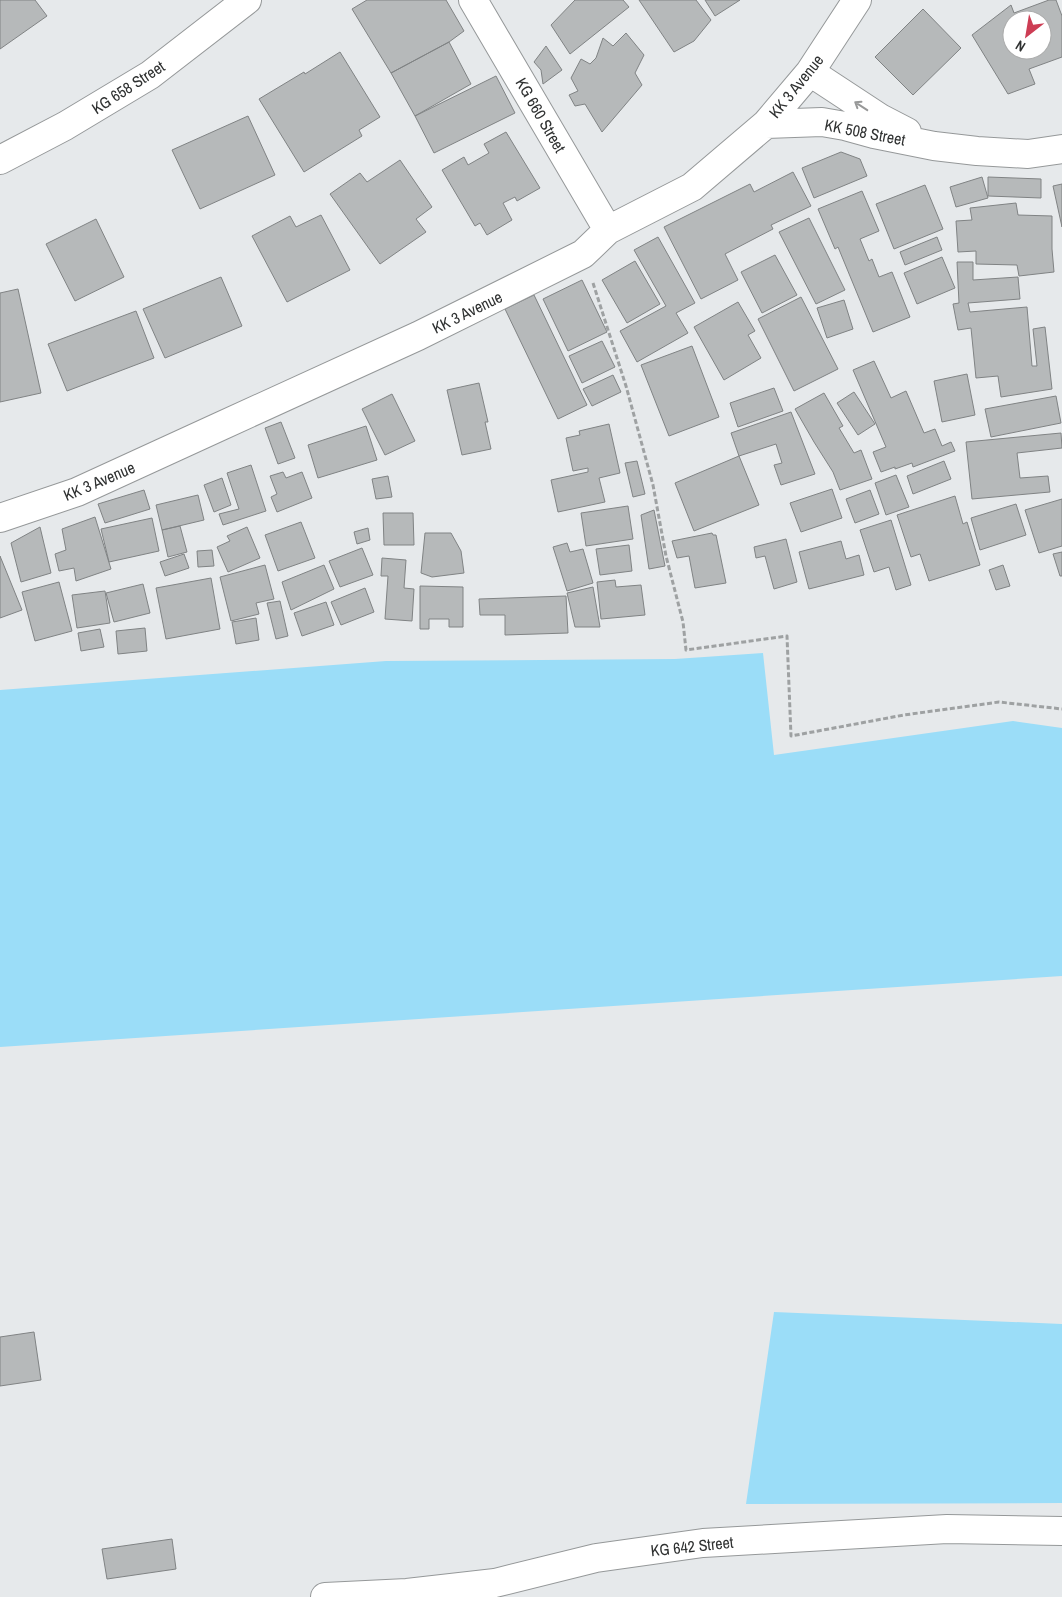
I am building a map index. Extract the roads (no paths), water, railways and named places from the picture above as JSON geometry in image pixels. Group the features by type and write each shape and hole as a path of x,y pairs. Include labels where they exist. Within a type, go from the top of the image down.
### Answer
{"street":[{"name":"KG 658 Street","path":"0,160 65,126 150,75 247,0"},
{"name":"KG 660 Street","path":"473,0 608,230"},
{"name":"KK 3 Avenue","path":"0,518 77,492 418,336 583,254 608,230 692,187 766,124 810,72 857,0"},
{"name":"KK 508 Street","path":"810,72 880,118 934,146"},
{"name":"KK 508 Street","path":"766,124 822,122 934,146 1028,154 1062,149"},
{"name":"KG 642 Street","path":"325,1597 412,1595 495,1584 596,1558 703,1543 947,1529 1062,1531"}]}
